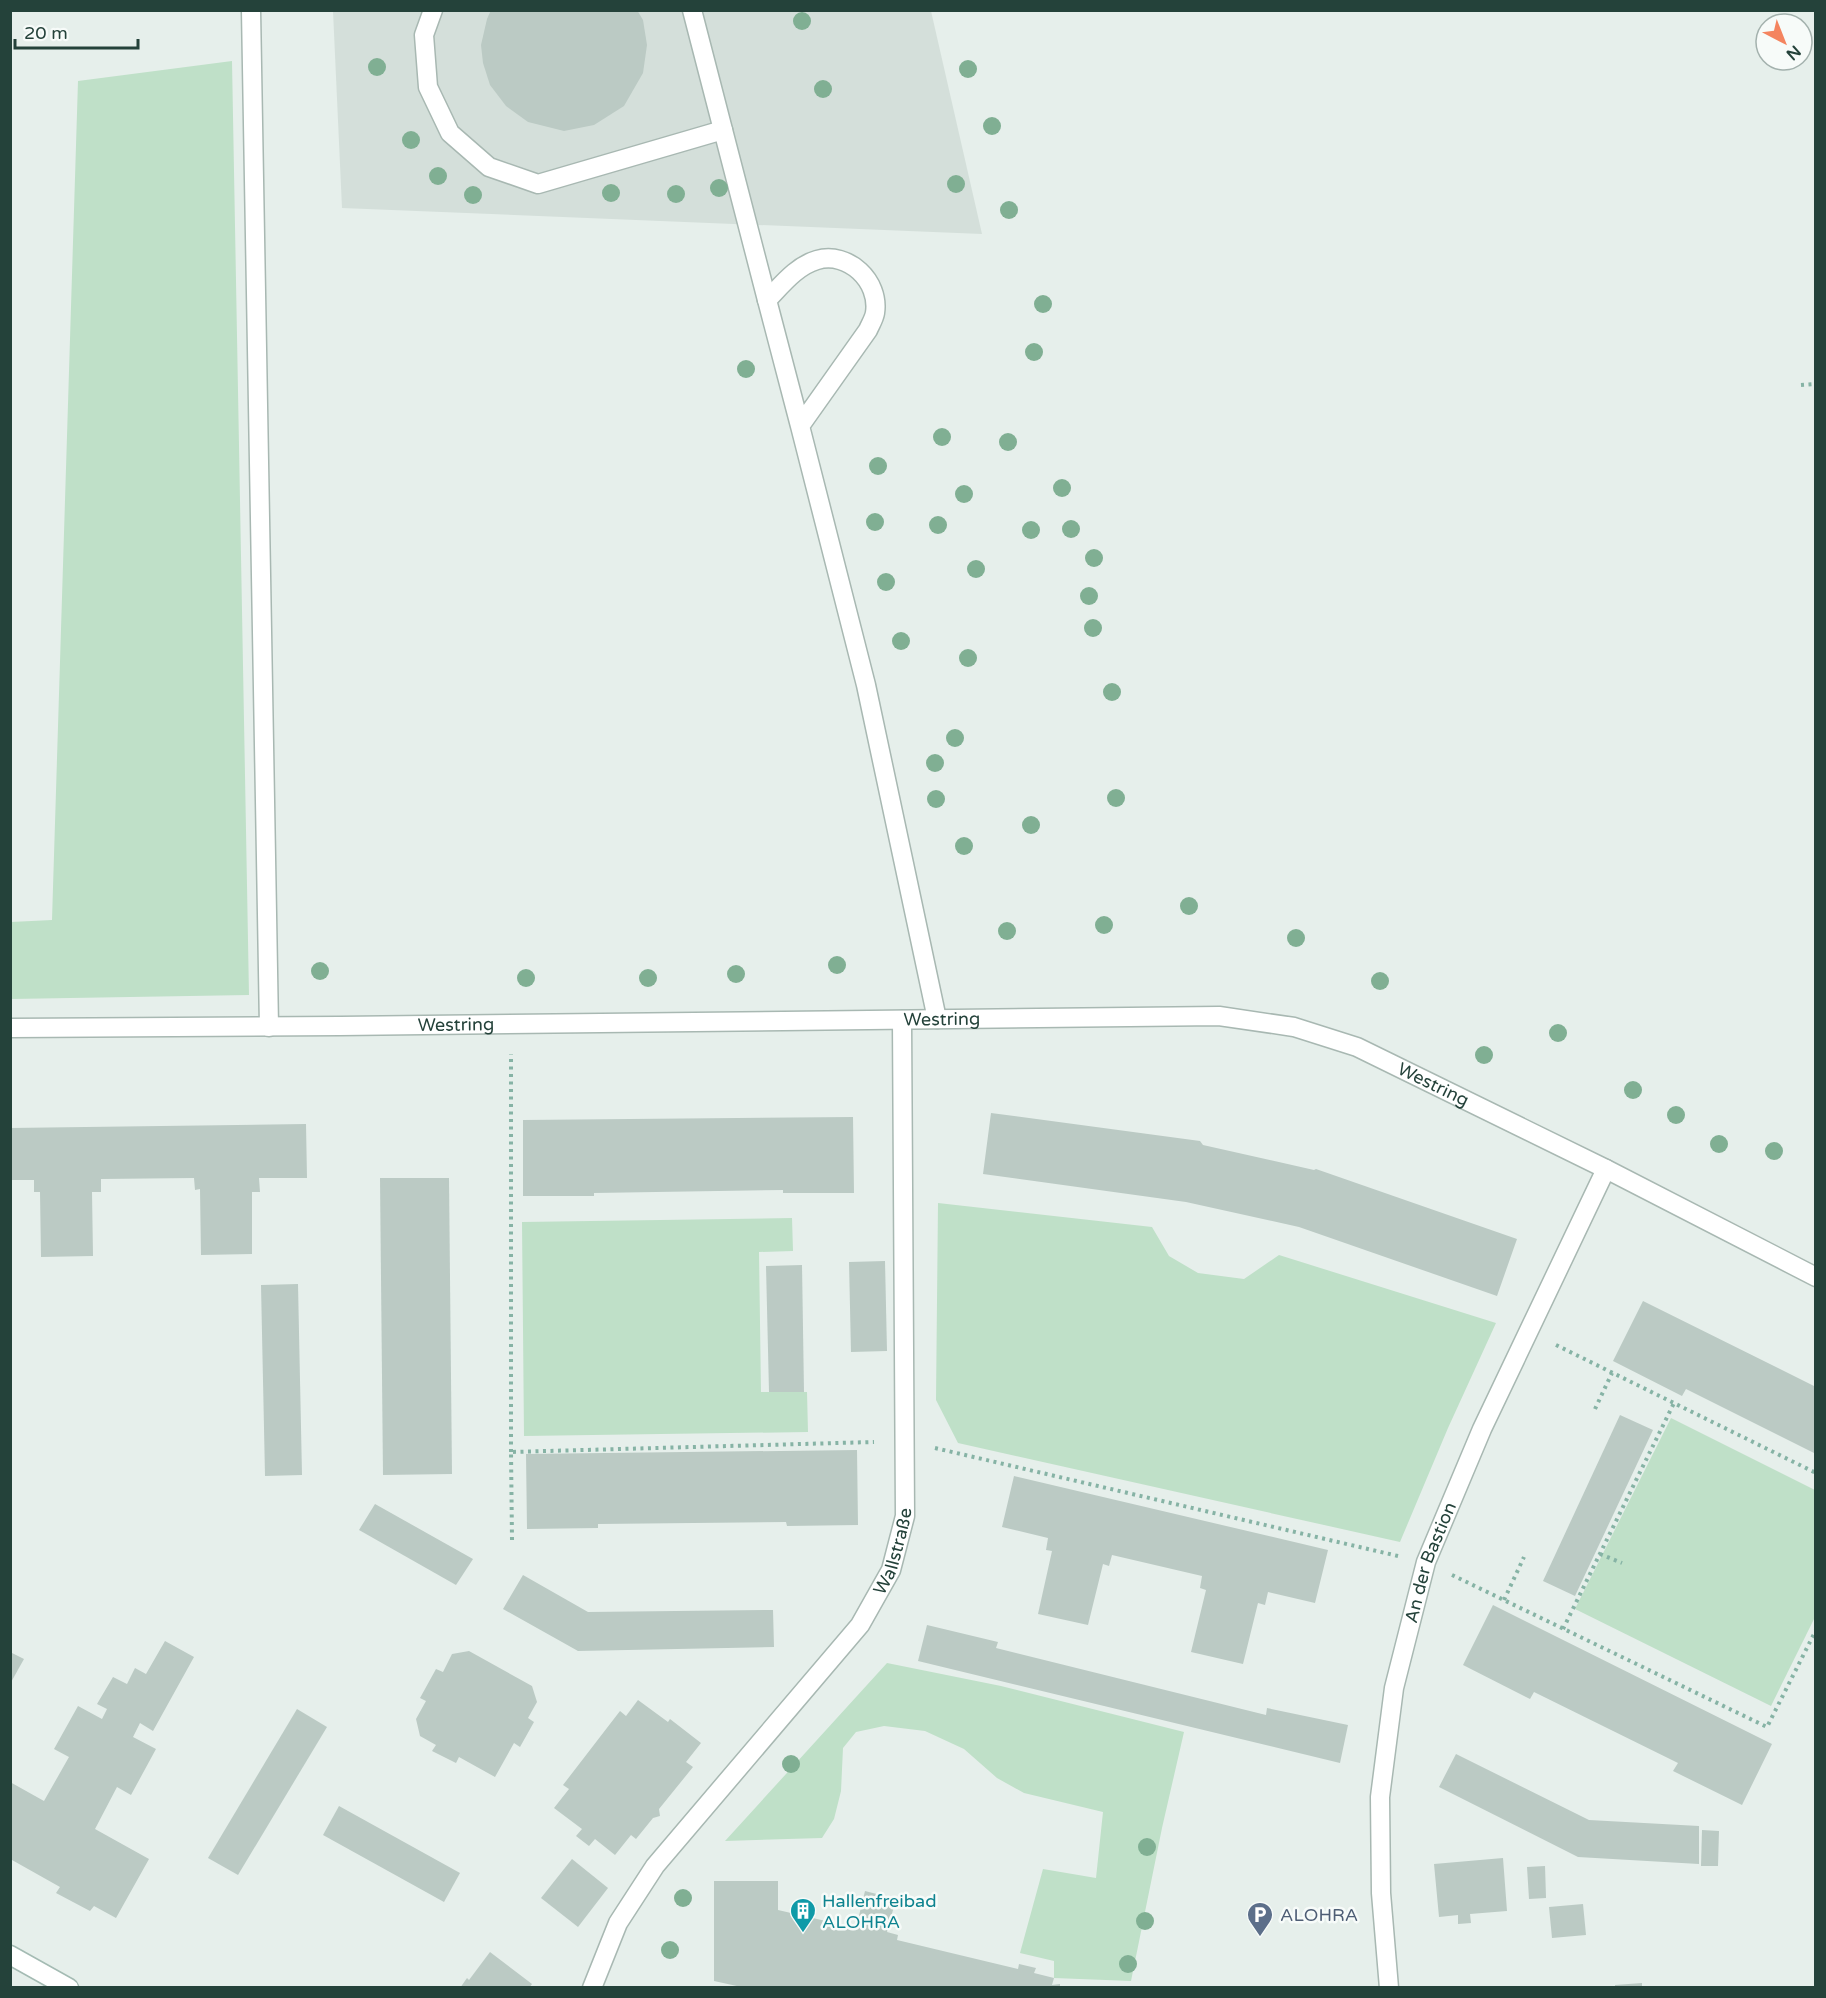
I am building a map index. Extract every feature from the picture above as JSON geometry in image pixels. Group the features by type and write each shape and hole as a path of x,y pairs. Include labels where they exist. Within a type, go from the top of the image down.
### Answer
{"street":[{"path":"251,10 269,1027"},
{"path":"433,10 424,35 428,87 450,133 489,167 538,184 723,130"},
{"path":"692,10 866,685 937,1019"},
{"path":"766,300 801,267 818,260 836,259 853,265 866,278 874,294 874,313 868,330 800,426"},
{"name":"Westring","path":"10,1028 1219,1016 1294,1027 1357,1047 1606,1169 1815,1277"},
{"name":"Wallstraße","path":"592,1988 618,1923 655,1866 860,1625 891,1570 905,1516 902,1020"},
{"name":"An der Bastion","path":"1389,1988 1381,1893 1380,1797 1394,1688 1426,1562 1482,1429 1606,1169"},
{"path":"10,1955 69,1988"}],"path":[{"path":"1801,385 1815,384"},
{"path":"511,1024 512,1540"},
{"path":"1529,1332 1815,1473"},
{"path":"1595,1408 1612,1373"},
{"path":"1563,1629 1674,1404"},
{"path":"511,1452 905,1441 1426,1562 1767,1727 1815,1630"},
{"path":"1600,1554 1622,1563"},
{"path":"1504,1600 1524,1557"}],"shaded area":[{"path":"333,11 931,11 982,234 342,208"}],"green space":[{"path":"232,61 249,995 11,999 11,922 52,920 78,81"},
{"path":"938,1203 1152,1227 1169,1256 1198,1273 1244,1279 1279,1255 1496,1323 1448,1428 1400,1542 958,1443 936,1400"},
{"path":"792,1218 793,1251 759,1252 761,1392 807,1392 808,1432 524,1436 522,1222"},
{"path":"1671,1418 1815,1490 1815,1617 1771,1706 1575,1609"},
{"path":"887,1663 1001,1686 1184,1732 1131,1981 1054,1978 1054,1961 1020,1953 1043,1869 1096,1878 1103,1812 1024,1793 997,1778 964,1749 925,1731 884,1726 856,1732 843,1748 841,1791 834,1819 822,1838 725,1841"}],"building":[{"path":"491,10 637,10 643,20 647,45 643,73 624,106 594,125 564,131 528,122 506,106 490,85 483,63 481,45"},
{"path":"991,1113 1200,1141 1203,1145 1316,1169 1517,1239 1497,1296 1299,1227 1186,1202 983,1174"},
{"path":"853,1117 854,1193 783,1193 783,1190 523,1196 523,1120"},
{"path":"306,1124 307,1178 259,1178 260,1192 252,1192 252,1254 201,1255 200,1189 195,1190 194,1178 101,1179 101,1192 92,1192 93,1256 41,1257 40,1192 34,1192 34,1180 10,1180 10,1128"},
{"path":"380,1178 449,1178 452,1474 383,1475"},
{"path":"885,1261 887,1351 851,1352 849,1262"},
{"path":"802,1265 804,1392 769,1392 766,1266"},
{"path":"298,1284 302,1475 265,1476 261,1285"},
{"path":"1643,1301 1816,1387 1816,1454 1686,1389 1682,1396 1613,1361"},
{"path":"1620,1415 1653,1430 1575,1596 1543,1581"},
{"path":"857,1450 858,1525 787,1526 786,1522 598,1524 598,1528 527,1529 526,1454"},
{"path":"1014,1476 1328,1550 1315,1603 1268,1592 1265,1605 1258,1603 1243,1664 1191,1652 1206,1590 1200,1588 1202,1576 1112,1555 1109,1566 1103,1564 1088,1625 1038,1614 1052,1551 1046,1550 1048,1538 1002,1527"},
{"path":"375,1504 473,1559 456,1585 359,1530"},
{"path":"523,1575 588,1612 773,1610 774,1647 578,1651 503,1609"},
{"path":"1493,1605 1772,1744 1742,1805 1673,1771 1678,1763 1534,1692 1530,1699 1463,1665"},
{"path":"927,1625 998,1642 996,1648 1266,1715 1267,1708 1348,1725 1340,1763 918,1661"},
{"path":"165,1641 194,1657 153,1731 140,1723 133,1737 156,1749 131,1795 117,1787 95,1829 149,1859 116,1918 94,1906 90,1911 56,1893 60,1887 12,1860 10,1864 10,1782 44,1801 69,1757 54,1749 78,1706 102,1719 107,1709 97,1704 113,1677 127,1684 135,1668 146,1674"},
{"path":"469,1651 532,1686 537,1702 528,1718 534,1722 520,1747 514,1743 495,1777 459,1757 456,1763 432,1751 436,1745 420,1736 416,1719 426,1701 420,1698 436,1669 443,1672 452,1654"},
{"path":"10,1652 24,1659 10,1684"},
{"path":"638,1700 668,1722 670,1719 701,1743 686,1762 693,1767 659,1809 660,1816 653,1818 636,1839 631,1835 615,1855 595,1839 589,1846 576,1836 582,1829 554,1808 569,1789 563,1785 620,1711 626,1716"},
{"path":"297,1709 327,1727 238,1875 208,1858"},
{"path":"1456,1754 1589,1820 1699,1826 1699,1864 1578,1857 1439,1787"},
{"path":"339,1806 460,1873 444,1902 323,1835"},
{"path":"1702,1830 1719,1831 1718,1866 1701,1866"},
{"path":"1503,1858 1507,1911 1470,1914 1471,1923 1458,1924 1458,1915 1439,1917 1434,1864"},
{"path":"572,1859 608,1888 578,1927 541,1898"},
{"path":"1545,1866 1546,1898 1529,1899 1527,1867"},
{"name":"Hallenfreibad ALOHRA","path":"714,1881 778,1881 778,1910 856,1928 865,1891 896,1899 887,1932 898,1935 897,1940 1018,1969 1019,1964 1036,1968 1034,1973 1054,1978 1052,1985 1060,1984 1060,1988 746,1988 714,1981"},
{"path":"1583,1904 1586,1935 1552,1938 1549,1907"},
{"path":"490,1952 532,1984 529,1988 460,1988"},
{"path":"1642,1983 1642,1988 1615,1988 1615,1985"}],"place":[{"name":"Hallenfreibad ALOHRA","path":"803,1934"},
{"name":"ALOHRA","path":"1260,1938"}]}
